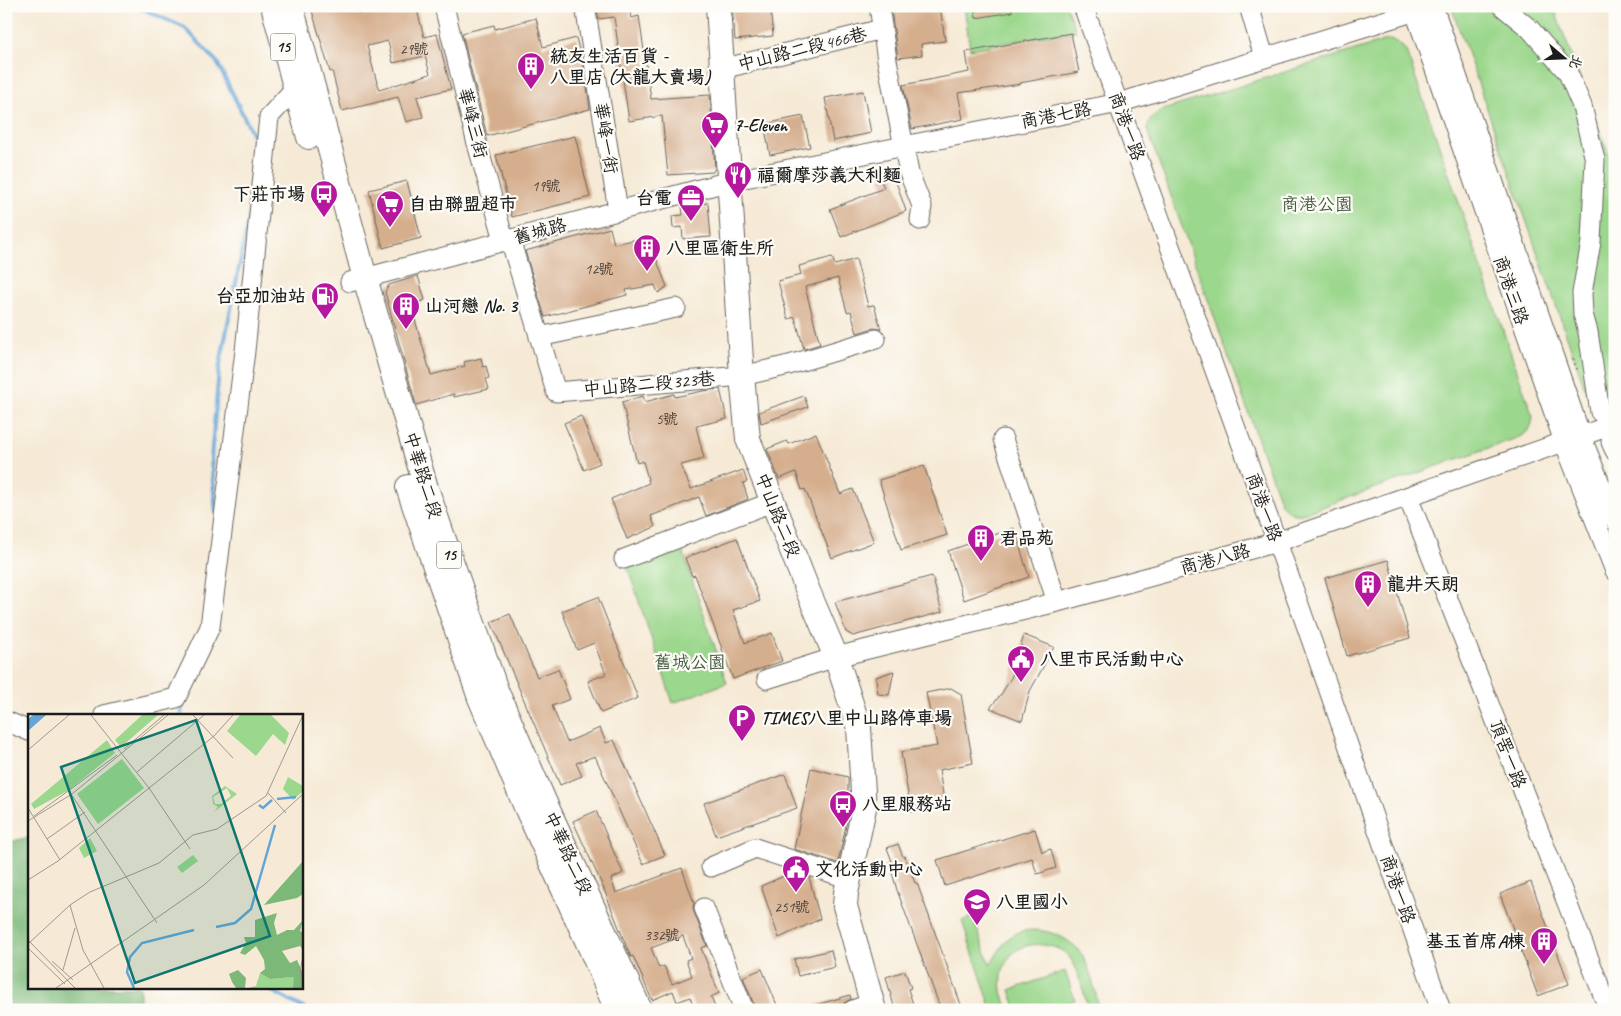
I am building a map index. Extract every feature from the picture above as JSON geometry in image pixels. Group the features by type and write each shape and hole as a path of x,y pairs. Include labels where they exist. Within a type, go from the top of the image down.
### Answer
{"main road":[{"name":"中山路二段","path":"718,6 742,376 748,439 836,657 859,728 864,808 845,906 867,1008"},
{"name":"中華路二段","path":"289,7 303,85 357,280 410,492 480,698 526,807 617,1010"},
{"name":"中華路二段","path":"357,280 496,690 544,802 640,1010"}],"street":[{"name":"華峰三街","path":"444,6 476,140 556,392"},
{"name":"華峰一街","path":"585,6 618,210"},
{"name":"商港一路","path":"1083,6 1277,542 1441,1010"},
{"path":"1249,6 1264,58"},
{"path":"1502,6 1530,29 1568,73 1582,106 1596,160 1591,242 1582,293 1583,314 1588,332 1600,412"},
{"name":"中山路二段466巷","path":"883,7 882,29 887,60 909,173 922,206 920,220"},
{"name":"商港七路","path":"730,181 1119,103 1423,8"},
{"name":"商港三路","path":"1423,8 1573,439 1615,571"},
{"name":"中山路二段466巷","path":"722,69 882,29"},
{"path":"108,714 176,698 210,627 245,351 268,117 303,85"},
{"name":"舊城路","path":"357,280 730,181"},
{"path":"539,337 676,308"},
{"name":"中山路二段323巷","path":"556,392 742,376 876,339"},
{"path":"1003,439 1057,602"},
{"name":"商港三路","path":"1573,439 1615,520"},
{"name":"商港八路","path":"767,679 836,657 1057,602 1277,542 1573,439 1614,439"},
{"name":"頂罟一路","path":"1408,497 1609,1010"},
{"path":"624,559 772,502"},
{"path":"6,721 28,731"},
{"path":"712,866 756,848 850,879"},
{"path":"704,908 744,1010"}],"green space":[{"path":"964,6 1066,6 1076,31 970,49"},
{"path":"1451,6 1553,6 1615,171 1615,402 1600,403 1588,397"},
{"name":"商港公園","path":"1387,40 1398,43 1407,53 1533,417 1529,430 1517,438 1302,514 1295,514 1288,511 1281,504 1147,129 1151,118 1160,111"},
{"name":"舊城公園","path":"681,547 727,683 673,703 627,566"},
{"path":"6,835 13,841 28,837 28,988 140,988 140,1010 6,1010"},
{"path":"973,917 990,965 1008,939 1017,933 1036,930 1045,931 1064,938 1079,951 1087,964 1100,1010 1089,1010 1078,974 1068,955 1053,947 1033,945 1024,947 1010,956 1001,981 1002,993 1008,1010 992,1010 962,921"},
{"path":"1065,971 1075,1000 1047,1010 1017,1010 1010,990"}],"building":[{"path":"328,6 356,6 358,13 383,6 416,6 424,37 437,34 451,89 417,97 423,117 406,122 398,97 342,111 332,71 330,72 312,11","holes":["388,41 393,63 425,56 430,74 379,90 367,46"]},
{"path":"596,6 629,6 631,18 639,16 651,99 710,95 715,168 713,172 668,175 662,116 629,121 614,17 599,19"},
{"path":"732,6 770,6 773,36 735,40"},
{"path":"940,6 945,41 921,44 922,55 898,58 891,10"},
{"path":"974,6 1012,6 1012,12 976,18"},
{"name":"統友生活百貨 - 八里店 (大龍大賣場)","path":"536,18 543,47 576,38 584,68 590,109 487,136 462,33 494,25 495,29"},
{"path":"1071,33 1079,72 1021,84 958,93 963,119 912,129 903,85 969,72 966,52"},
{"path":"863,91 871,133 833,141 825,98"},
{"path":"803,116 810,147 770,155 764,124"},
{"path":"575,136 590,197 512,217 496,155"},
{"path":"893,173 906,211 841,237 830,209 884,188 880,178"},
{"path":"407,181 421,238 383,248 369,190"},
{"name":"台電","path":"708,203 711,237 683,239 682,227 673,228 672,216 683,215 682,205"},
{"path":"610,228 614,244 648,237 667,287 658,293 655,285 626,290 627,295 545,317 525,251"},
{"path":"832,257 835,265 856,259 868,306 874,305 881,329 873,328 857,333 851,311 847,312 838,278 805,287 820,344 804,349 795,317 788,319 778,281 801,275 799,266"},
{"name":"山河戀 No. 3","path":"418,276 425,300 411,306 431,375 465,366 464,362 481,358 483,367 486,366 489,378 486,379 489,389 454,397 454,394 416,405 385,292 389,285"},
{"path":"720,389 727,419 696,426 704,459 681,465 691,489 743,470 747,482 743,483 748,499 706,516 699,497 651,516 655,527 627,539 611,499 649,483 643,461 637,463 622,402 643,396 645,402 674,394 675,397"},
{"path":"804,396 808,407 761,423 759,412"},
{"path":"581,416 600,463 584,470 564,423"},
{"path":"816,433 840,494 853,489 874,542 832,558 805,489 802,490 796,472 779,479 767,449 787,441 789,444"},
{"path":"924,466 947,535 901,550 879,480"},
{"name":"君品苑","path":"1014,528 1029,577 964,600 948,551"},
{"path":"737,538 760,601 733,610 745,643 772,633 782,661 733,679 695,575 692,576 685,558"},
{"name":"龍井天朗","path":"1388,560 1410,638 1347,656 1325,578"},
{"path":"932,576 942,612 853,636 846,632 835,602"},
{"path":"598,597 638,698 601,713 588,681 606,674 594,643 577,650 562,611"},
{"path":"510,614 537,677 558,669 570,699 552,706 567,742 600,728 606,743 614,740 665,855 643,864 595,756 576,763 582,776 560,785 491,622"},
{"name":"八里市民活動中心","path":"1024,635 1054,647 1030,691 1022,721 990,708 1012,676"},
{"path":"894,671 889,695 878,694 876,677"},
{"path":"951,688 961,694 973,763 939,770 945,806 911,812 901,752 937,746 926,693"},
{"path":"811,768 848,777 848,816 838,863 794,849"},
{"path":"785,774 797,808 716,836 704,803"},
{"path":"596,811 623,873 611,879 616,893 682,868 694,903 694,912 707,946 701,948 719,993 711,997 716,1010 695,1010 690,997 677,1002 673,991 652,1000 633,956 631,957 627,948 603,887 573,821","holes":["683,936 691,958 686,960 692,976 672,984 664,966 659,968 651,948"]},
{"path":"1035,829 1042,852 1051,849 1056,868 1037,874 1032,858 945,886 937,860"},
{"path":"898,844 903,857 905,856 915,883 917,883 963,1010 941,1010 897,890 889,862 892,861 887,848"},
{"path":"793,872 809,877 820,919 779,938 761,886"},
{"path":"1531,882 1569,984 1538,996 1500,894"},
{"path":"831,950 835,967 798,976 794,959"},
{"path":"762,969 779,1010 756,1010 743,977"},
{"path":"905,971 911,988 908,989 915,1010 895,1010 886,977"},
{"path":"850,995 851,999 844,1003 842,1010 810,1010 809,1007"}],"waterway":[{"path":"136,6 185,28 217,62 254,137 250,211 219,370 211,459 216,513"},
{"path":"181,714 184,699"},
{"path":"270,988 307,1010"}],"place":[{"name":"統友生活百貨 - 八里店 (大龍大賣場)","path":"531,90"},
{"name":"7-Eleven","path":"715,149"},
{"name":"福爾摩莎義大利麵","path":"738,199"},
{"name":"下莊市場","path":"324,218"},
{"name":"台電","path":"691,222"},
{"name":"自由聯盟超市","path":"390,228"},
{"name":"八里區衛生所","path":"647,272"},
{"name":"台亞加油站","path":"325,320"},
{"name":"山河戀 No. 3","path":"406,330"},
{"name":"君品苑","path":"981,562"},
{"name":"龍井天朗","path":"1368,608"},
{"name":"八里市民活動中心","path":"1021,683"},
{"name":"TIMES八里中山路停車場","path":"742,742"},
{"name":"八里服務站","path":"843,828"},
{"name":"文化活動中心","path":"796,893"},
{"name":"八里國小","path":"977,926"},
{"name":"基玉首席A棟","path":"1544,965"}]}
